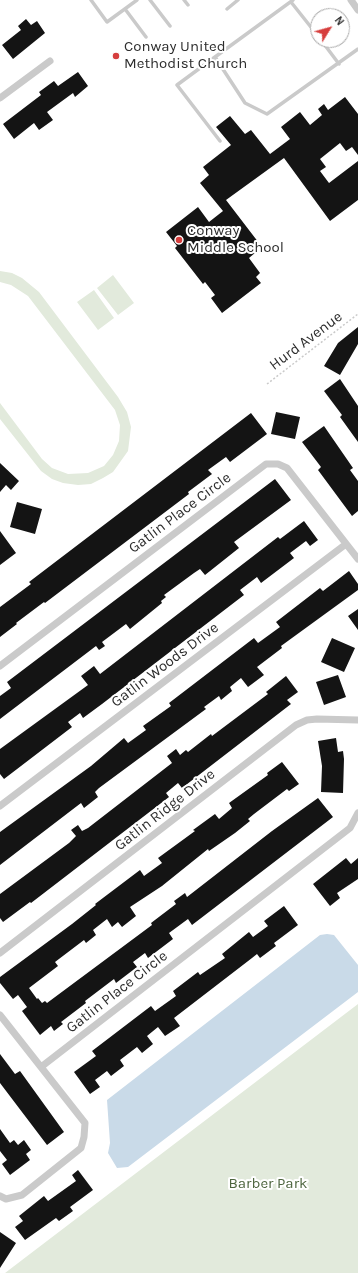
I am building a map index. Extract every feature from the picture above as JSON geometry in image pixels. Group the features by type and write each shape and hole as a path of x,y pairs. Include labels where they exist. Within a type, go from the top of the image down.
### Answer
{"street":[{"path":"351,0 358,10"},
{"path":"0,98 50,60"},
{"name":"Gatlin Place Circle","path":"0,666 266,464 278,464 287,468 358,559"},
{"name":"Gatlin Woods Drive","path":"0,806 346,544"},
{"name":"Gatlin Ridge Drive","path":"0,953 296,725 307,720 317,718 358,720"},
{"name":"Gatlin Place Circle","path":"41,1067 350,828 358,813"},
{"path":"0,1015 85,1123 84,1137 81,1148 22,1196 6,1199 0,1196"}],"lane":[{"path":"90,0 107,22 137,0"},
{"path":"150,0 170,26"},
{"path":"184,0 188,5"},
{"path":"227,9 238,0"},
{"path":"220,141 178,85 292,1 310,25"},
{"path":"125,9 146,36"},
{"path":"327,48 339,64"},
{"path":"215,57 244,103 267,114 358,49"}],"path":[{"name":"Hurd Avenue","path":"267,384 358,314"}],"green space":[{"path":"0,271 12,273 22,278 39,292 118,397 127,412 131,427 128,451 113,472 91,484 78,485 63,483 52,479 41,471 0,419 0,403 42,459 52,468 68,474 88,473 104,466 113,455 119,441 120,425 115,410 28,296 11,285 0,282"},
{"path":"113,275 134,303 118,315 97,288"},
{"path":"94,290 114,318 98,330 77,302"},
{"name":"Barber Park","path":"358,1004 358,1273 5,1273"}],"water":[{"path":"320,935 334,935 358,965 358,992 128,1167 117,1168 108,1153 110,1143 107,1100"}],"building":[{"path":"26,19 31,25 37,21 45,33 13,59 2,45 21,30 18,26"},
{"path":"78,72 88,86 75,97 73,93 47,112 53,120 39,130 34,123 14,139 3,124 41,95 39,92 54,81 58,86"},
{"path":"345,97 358,114 358,155 352,147 346,151 340,143 320,159 326,167 320,171 329,183 358,161 358,200 330,221 284,158 226,200 262,247 249,258 260,273 256,277 261,283 222,313 211,298 215,295 205,282 203,284 175,248 177,246 166,232 198,207 209,222 223,211 200,183 209,175 203,167 231,145 216,127 230,116 245,134 251,130 270,154 290,139 281,127 300,112 310,125 322,115 318,109 324,104 328,110"},
{"path":"358,327 358,344 340,375 324,366 338,343"},
{"path":"340,379 358,406 358,442 340,417 342,415 324,391"},
{"path":"276,412 300,417 295,439 271,434"},
{"path":"251,413 267,434 230,462 226,457 208,470 212,474 188,492 189,494 45,603 44,602 16,623 17,624 0,637 0,607 31,584 29,582"},
{"path":"324,426 353,468 350,470 358,481 358,511 352,516 318,470 321,467 302,442"},
{"path":"0,463 19,481 11,490 6,485 0,492"},
{"path":"275,479 291,500 234,542 239,548 205,575 200,569 194,573 164,595 166,597 161,601 162,603 130,629 126,624 102,642 105,646 99,650 96,646 0,719 0,696 11,688 7,682"},
{"path":"17,502 42,509 35,534 10,527"},
{"path":"304,521 318,540 310,546 306,541 290,553 294,558 261,583 257,577 240,590 244,595 83,718 80,713 68,722 72,727 4,779 0,774 0,749 88,685 81,676 94,666 100,674 278,537 280,539"},
{"path":"0,531 16,553 0,565"},
{"path":"349,571 358,584 358,590 281,646 282,648 257,667 264,675 248,687 241,678 230,687 232,691 221,700 219,696 204,707 206,709 99,788 95,792 98,797 84,808 81,803 0,865 0,832 91,766 124,738 128,743 146,730 143,726 171,706 169,703 254,638 258,643 280,627 276,622 320,588 323,591"},
{"path":"358,609 358,630 348,616"},
{"path":"332,638 355,648 344,672 321,662"},
{"path":"338,675 346,697 324,705 316,682"},
{"path":"286,676 298,692 287,700 291,704 182,788 178,783 166,793 169,797 31,903 30,902 3,922 0,918 0,894 69,843 76,836 71,830 78,825 82,831 88,828 172,763 167,756 176,749 180,755 186,750 188,752 268,694 266,692"},
{"path":"336,738 338,752 343,751 343,793 321,792 322,766 318,741"},
{"path":"282,762 299,784 289,791 287,789 248,819 250,821 235,833 209,851 208,849 162,886 130,907 136,916 122,927 118,922 112,927 107,919 93,930 96,935 86,943 84,940 55,962 58,966 29,988 37,999 38,998 42,1003 45,1001 47,1003 152,925 151,923 176,904 174,901 185,893 187,897 272,831 318,798 333,817 192,925 188,919 169,933 173,939 148,958 145,953 133,962 137,967 116,983 114,979 85,1001 86,1003 61,1022 63,1024 54,1031 51,1026 40,1035 22,1011 27,1007 18,995 13,999 0,983 0,977 72,924 96,905 95,904 140,870 144,876 162,863 158,858 195,831 193,830 215,814 219,819 232,808 229,803 268,775 267,773"},
{"path":"346,858 351,864 358,858 358,879 337,893 340,898 330,906 313,884"},
{"path":"284,906 298,925 274,943 276,946 260,958 257,954 174,1018 180,1026 165,1036 158,1027 147,1036 153,1044 142,1053 137,1047 120,1060 124,1066 111,1076 107,1071 95,1080 100,1087 90,1094 74,1072 96,1056 92,1051 151,1006 155,1011 176,996 173,991 198,972 200,975 225,958 222,954 249,932 253,937 268,926 264,921"},
{"path":"0,1054 15,1074 20,1071 64,1132 47,1145 0,1083"},
{"path":"0,1129 10,1143 14,1140 18,1145 24,1140 31,1150 26,1154 30,1160 10,1175 2,1164 7,1160 0,1151"},
{"path":"78,1170 93,1190 70,1207 73,1211 59,1221 56,1218 25,1240 15,1227 23,1221 19,1216 44,1196 48,1201 76,1181 72,1175"},
{"path":"0,1232 16,1243 0,1268"}],"place":[{"name":"Conway United Methodist Church","path":"116,56"},
{"name":"Conway Middle School","path":"179,240"}]}
